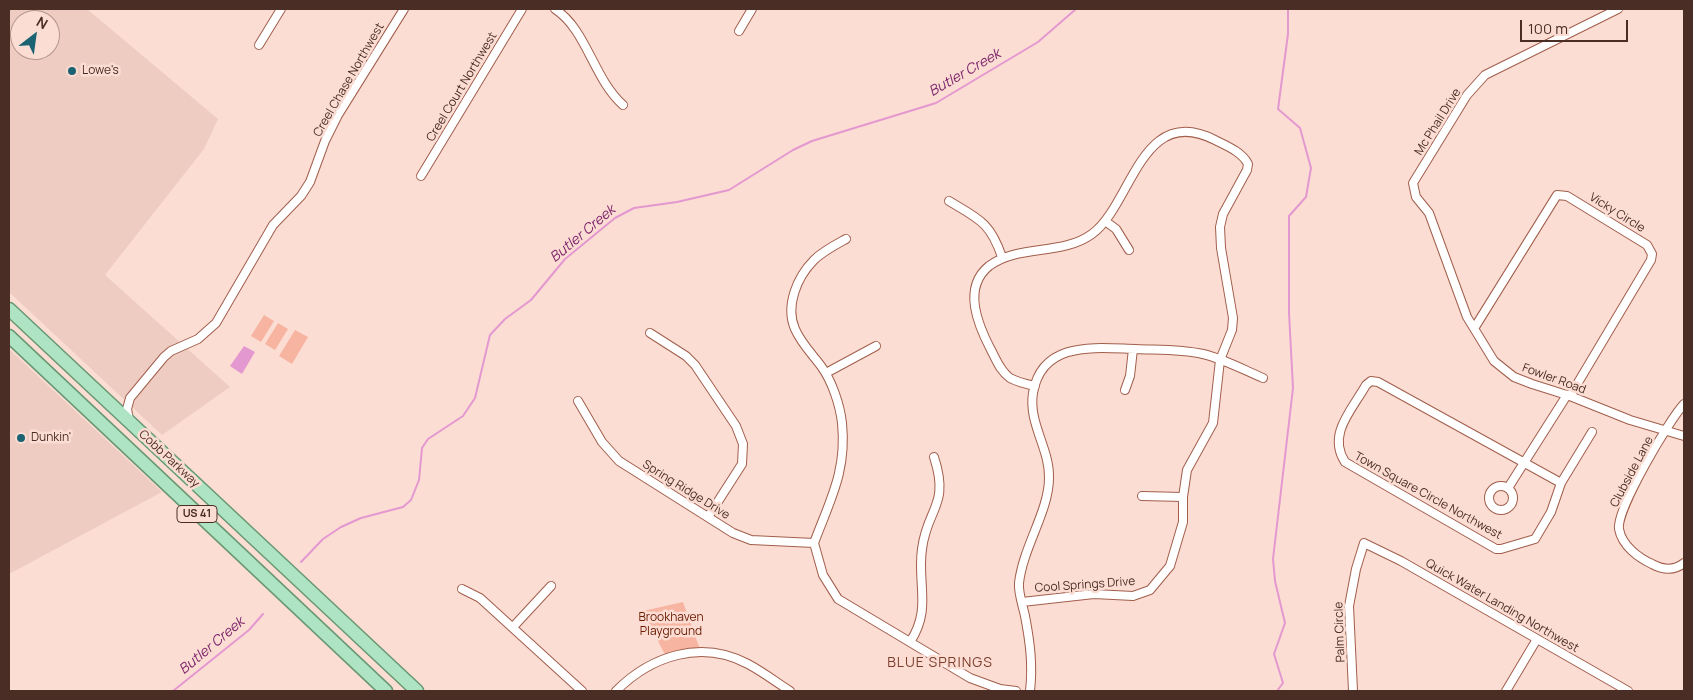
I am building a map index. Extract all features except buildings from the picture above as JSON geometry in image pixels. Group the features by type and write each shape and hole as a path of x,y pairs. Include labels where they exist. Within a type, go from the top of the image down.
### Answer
{"main road":[{"name":"Cobb Parkway","path":"9,309 417,691"},
{"name":"Cobb Parkway","path":"9,336 386,691"}],"street":[{"path":"259,45 281,9"},
{"name":"Creel Chase Northwest","path":"130,422 127,409 129,401 158,364 171,351 198,339 216,323 273,225 301,196 310,182 325,141 338,116 404,9"},
{"name":"Creel Court Northwest","path":"421,176 522,9"},
{"path":"555,9 564,15 575,30 610,93 623,105"},
{"path":"739,31 752,9"},
{"name":"Mc Phail Drive","path":"1413,183 1467,95 1485,75 1618,9"},
{"name":"Cool Springs Drive","path":"1022,602 1094,594 1133,596 1150,590 1170,566 1183,522 1183,497 1187,470 1214,423 1220,360 1232,330 1233,318 1220,248 1220,227 1223,214 1245,175 1248,166 1246,160 1205,135 1182,133 1162,139 1143,157 1098,229 1082,240 1002,257 987,268 979,279 975,292 975,311 987,342 1006,374 1018,381 1035,386"},
{"name":"Fowler Road","path":"1413,183 1416,197 1429,213 1467,317 1475,327 1494,362 1514,377 1630,420 1684,436"},
{"name":"Vicky Circle","path":"1475,327 1557,195 1567,196 1647,245 1652,254 1651,260 1569,396"},
{"path":"949,201 984,222 992,233 1002,257"},
{"path":"1104,221 1116,229 1129,250"},
{"path":"846,239 814,259 794,292 791,310 795,328 826,374 835,395 842,421 843,442 838,485 814,544 822,574 838,598 910,642 970,678 1000,689 1016,691"},
{"path":"650,333 678,350 695,365 736,426 743,444 742,464 708,517"},
{"path":"826,374 876,346"},
{"path":"1030,691 1033,672 1019,585 1024,556 1046,498 1049,478 1032,406 1035,386 1048,364 1068,352 1092,348 1178,350 1204,354 1263,378"},
{"path":"1125,390 1130,376 1133,349"},
{"name":"Town Square Circle Northwest","path":"1561,483 1378,382 1371,381 1366,385 1338,434 1337,439 1344,462 1496,548 1501,549 1535,540 1551,512 1561,483 1592,432"},
{"path":"1508,488 1569,396"},
{"name":"Spring Ridge Drive","path":"578,401 602,442 619,460 708,517 751,540 814,544"},
{"name":"Clubside Lane","path":"1684,404 1622,509 1619,529 1626,544 1640,558 1656,567 1670,570 1684,563"},
{"path":"910,642 922,618 922,549 937,508 941,485 934,457"},
{"path":"1142,496 1183,497"},
{"name":"Quick Water Landing Northwest","path":"1364,543 1401,561 1623,690"},
{"name":"Palm Circle","path":"1353,691 1349,606 1356,569 1364,543"},
{"path":"512,626 551,586"},
{"path":"462,589 480,598 582,691"},
{"path":"1506,691 1537,639"},
{"path":"616,691 634,674 655,661 677,654 696,652 735,658 749,664 790,691"}],"shaded area":[{"path":"9,9 87,9 218,119 204,149 105,275 230,387 162,435 9,292"},
{"path":"244,346 255,352 242,374 230,366"},
{"path":"9,349 162,492 9,574"}],"green space":[{"path":"264,315 274,321 261,342 251,336"},
{"path":"278,323 288,329 275,350 265,344"},
{"path":"295,330 308,337 292,364 279,356"},
{"name":"Brookhaven Playground","path":"683,602 701,652 664,653 643,611"}],"waterway":[{"name":"Butler Creek","path":"301,562 323,539 341,527 361,518 403,507 411,500 419,480 422,448 428,439 463,416 475,398 490,335 505,319 531,300 565,259 615,218 634,208 677,202 729,190 793,150 812,141 936,103 1038,42 1076,9"},
{"path":"1277,691 1283,683 1274,654 1285,623 1275,581 1273,559 1293,388 1289,313 1289,216 1306,197 1311,168 1300,128 1278,109 1288,34 1288,9"},
{"name":"Butler Creek","path":"173,691 249,630 263,614"}],"place":[{"name":"Lowe's","path":"72,71"},
{"name":"Dunkin'","path":"21,438"}],"district":[{"name":"BLUE SPRINGS","path":"940,663"}]}
